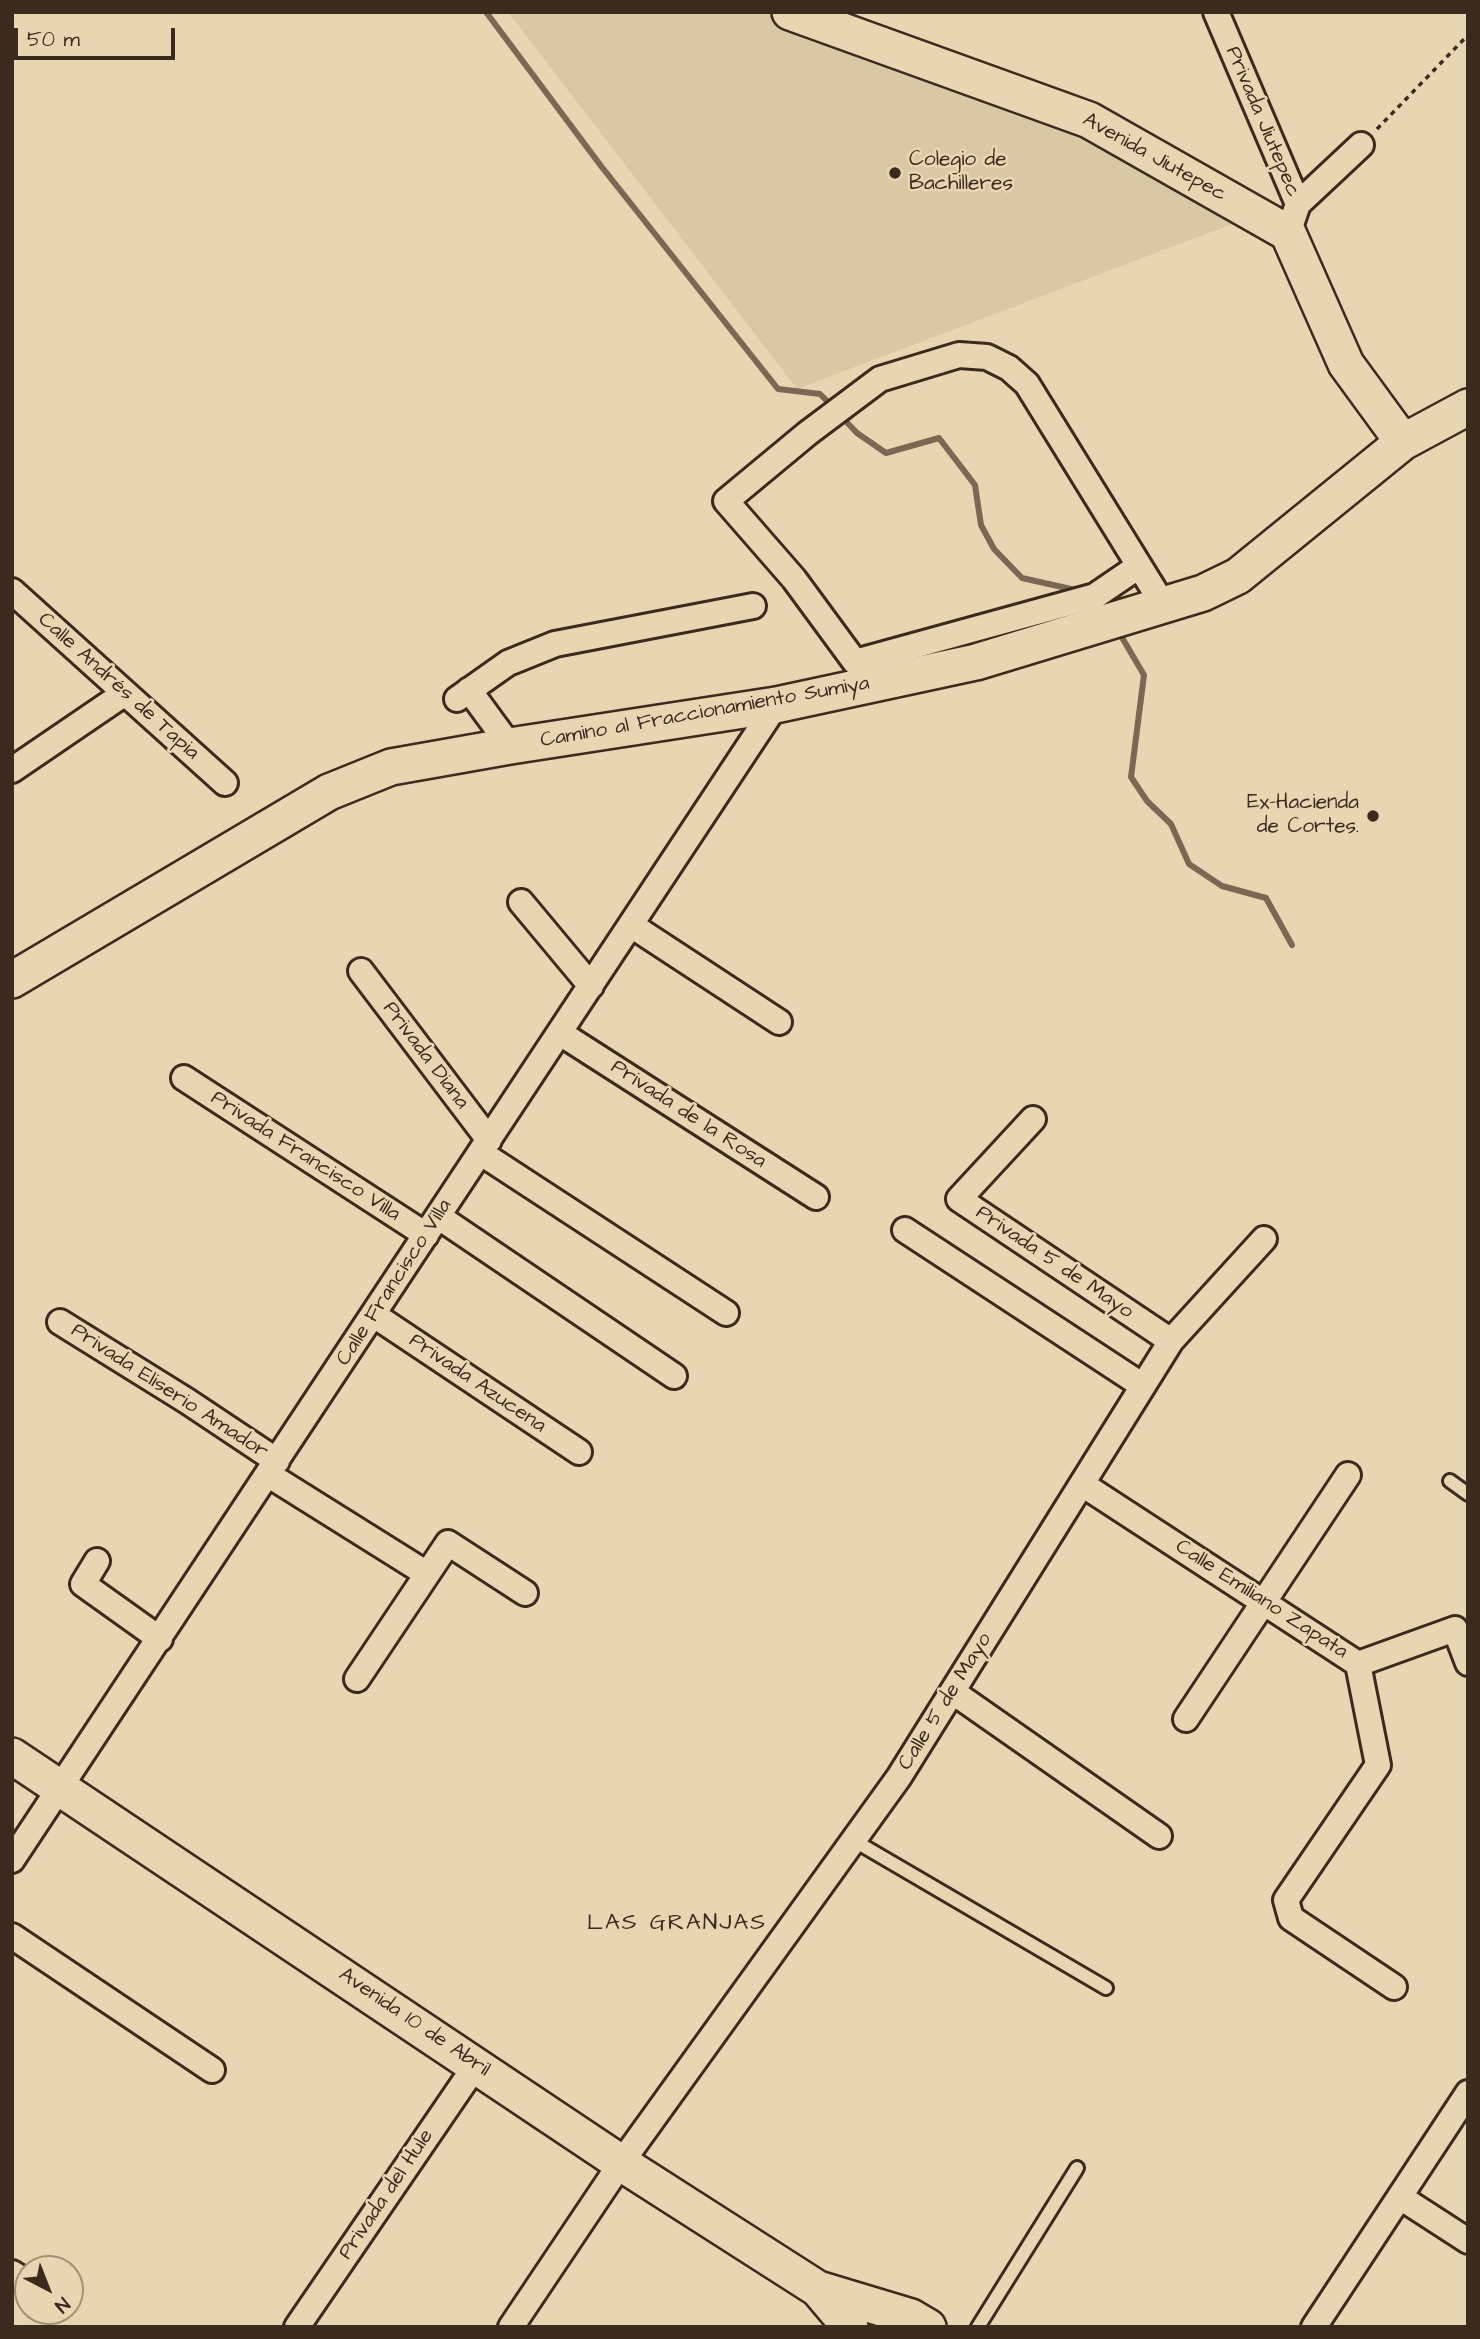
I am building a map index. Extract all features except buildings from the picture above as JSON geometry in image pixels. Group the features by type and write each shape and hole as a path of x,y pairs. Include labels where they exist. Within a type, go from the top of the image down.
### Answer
{"street":[{"name":"Avenida Jiutepec","path":"790,12 1089,120 1293,219"},
{"name":"Privada Jiutepec","path":"1216,12 1293,219"},
{"path":"1361,145 1293,219 1346,364 1404,442"},
{"path":"1139,566 1095,596 855,662 794,579 726,501 808,433 880,379 959,355 987,357 1009,368 1027,384 1164,606"},
{"name":"Camino al Fraccionamiento Sumiya","path":"12,980 329,792 391,767 776,705 976,662 1203,593 1238,576 1404,442 1468,407"},
{"name":"Calle Andrés de Tapia","path":"12,591 225,783"},
{"path":"510,746 463,695 508,663 555,643 753,606"},
{"path":"12,770 125,693"},
{"name":"Calle Francisco Villa","path":"12,1860 776,705"},
{"path":"521,902 591,986"},
{"path":"631,925 779,1022"},
{"name":"Privada Diana","path":"361,971 485,1147 726,1313"},
{"name":"Privada de la Rosa","path":"560,1033 816,1197"},
{"name":"Privada Francisco Villa","path":"184,1078 433,1226 674,1376"},
{"name":"Privada 5 de Mayo","path":"1032,1119 958,1199 1171,1341"},
{"path":"905,1230 1143,1386"},
{"name":"Calle 5 de Mayo","path":"621,2163 899,1777 1171,1341 1264,1239"},
{"name":"Privada Azucena","path":"374,1315 579,1452"},
{"name":"Privada Eliserio Amador","path":"60,1322 187,1401 273,1468 427,1574"},
{"path":"1186,1719 1348,1475"},
{"name":"Calle Emiliano Zapata","path":"1082,1484 1358,1664 1455,1629 1468,1663"},
{"path":"357,1679 447,1542 525,1593"},
{"path":"97,1561 83,1584 160,1639"},
{"path":"1358,1664 1378,1765 1286,1900 1291,1918 1394,1987"},
{"path":"953,1692 1158,1836"},
{"name":"Avenida 10 de Abril","path":"12,1756 477,2064 621,2163 818,2289 913,2324"},
{"path":"12,1937 212,2070"},
{"name":"Privada del Hule","path":"297,2327 477,2064"},
{"path":"1314,2327 1468,2093"},
{"path":"518,2324 621,2163"},
{"path":"1400,2197 1468,2241"},
{"name":"Avenida 10 de Abril","path":"818,2289 850,2327"}],"lane":[{"path":"1450,1481 1468,1494"},
{"path":"853,1840 1106,1988"},
{"path":"978,2327 1077,2168"}],"path":[{"path":"1361,145 1468,35"}],"shaded area":[{"name":"Colegio de Bachilleres","path":"508,12 775,12 1083,123 1235,223 797,389"}],"waterway":[{"path":"486,12 601,166 778,389 820,394 832,406"},
{"path":"839,414 857,433 886,453 939,438 975,485 981,525 994,549 1022,578 1080,591"},
{"path":"1117,629 1144,675 1131,777 1147,801 1171,824 1189,864 1222,886 1266,898 1292,945"}],"place":[{"name":"Colegio de Bachilleres","path":"895,173"},
{"name":"Ex-Hacienda de Cortes.","path":"1373,816"}],"district":[{"name":"LAS GRANJAS","path":"677,1924"}]}
